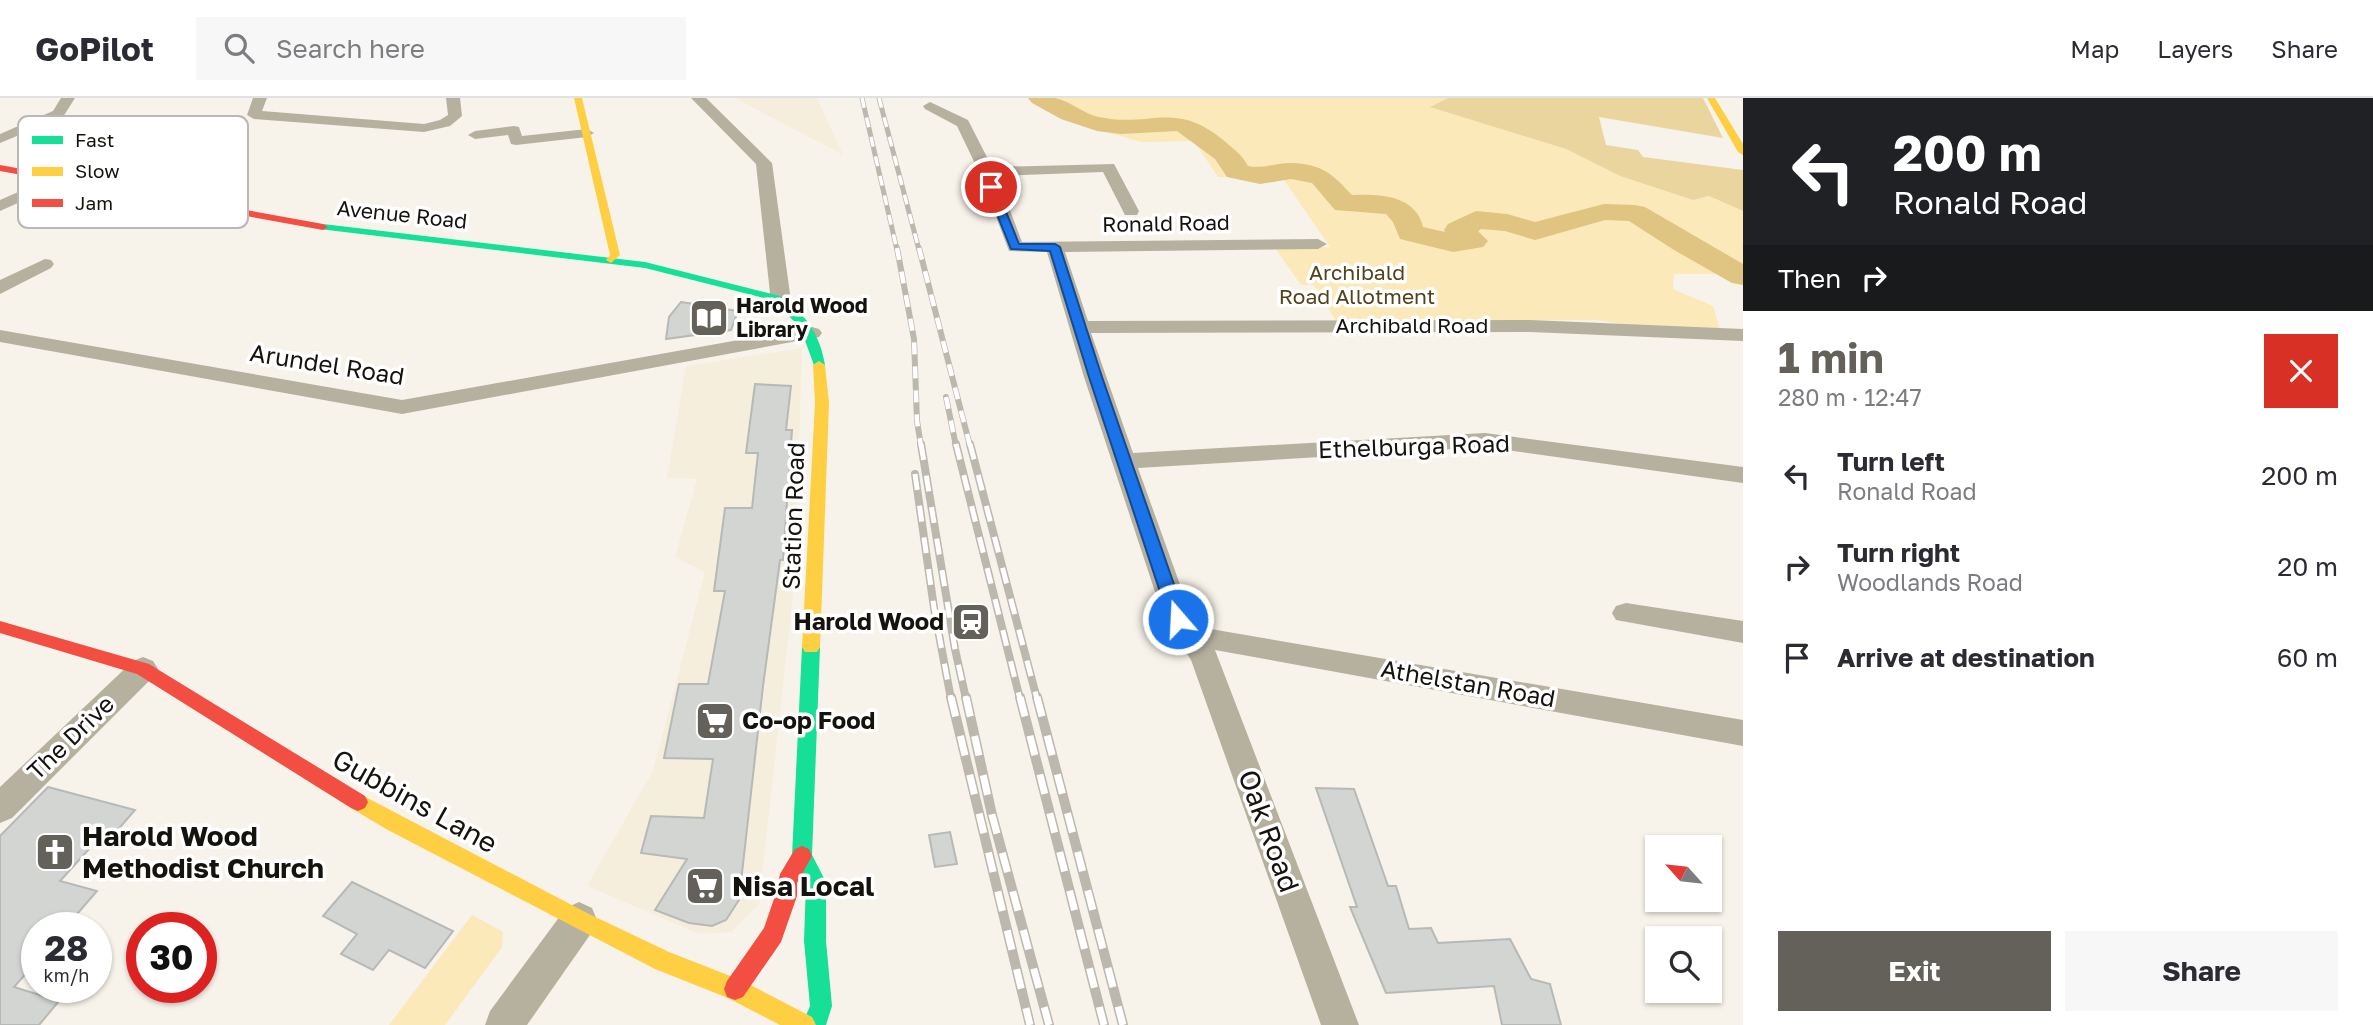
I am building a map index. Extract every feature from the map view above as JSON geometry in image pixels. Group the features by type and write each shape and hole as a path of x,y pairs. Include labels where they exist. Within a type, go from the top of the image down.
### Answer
{"street":[{"path":"53,116 58,114 68,98"},
{"path":"260,98 254,115 433,127 454,116 453,98"},
{"path":"578,98 615,255 611,260"},
{"path":"698,98 764,163 780,294 776,298"},
{"path":"1711,98 1743,152"},
{"path":"930,106 963,124 987,172 1108,167 1131,211"},
{"path":"475,135 514,130 516,141 587,133"},
{"path":"0,139 18,131"},
{"name":"Avenue Road","path":"0,168 18,171"},
{"name":"Ronald Road","path":"987,172 1015,247 1318,244"},
{"path":"0,206 18,198"},
{"name":"Avenue Road","path":"248,213 357,232 611,260 690,274 776,298 796,309"},
{"path":"1055,247 1178,619 1193,638"},
{"path":"0,288 45,264"},
{"name":"Station Road","path":"735,989 773,934 786,896 787,881 802,856 821,403 820,366 812,333 806,320 796,309"},
{"name":"Archibald Road","path":"1080,327 1530,326 1743,335"},
{"name":"Arundel Road","path":"0,336 402,407 812,333"},
{"name":"Ethelburga Road","path":"1124,461 1485,440 1743,475"},
{"path":"1626,613 1743,632"},
{"name":"Gubbins Lane","path":"0,627 143,669 393,823 579,920 663,961 735,989 804,1025"},
{"name":"Athelstan Road","path":"1193,638 1204,637 1743,733"},
{"name":"Oak Road","path":"1193,638 1209,669 1340,1025"},
{"name":"The Drive","path":"0,808 143,669"},
{"name":"Station Road","path":"802,856 816,882 815,941 821,1006 814,1025"},
{"path":"504,1025 579,920"},
{"path":"773,934 815,941"}],"shaded area":[{"path":"735,98 817,98 843,155"},
{"path":"1448,98 1703,98 1723,138 1599,117 1606,145 1638,150 1643,157 1743,170 1743,211 1709,196 1693,200 1620,176 1566,149 1430,107"},
{"path":"802,348 795,578 759,904 731,932 699,934 587,886 653,771 705,572 675,557 697,479 667,478 686,366"}],"green space":[{"name":"Archibald Road Allotment","path":"1031,98 1448,98 1431,107 1566,149 1620,176 1693,200 1709,196 1743,211 1743,274 1674,274 1673,289 1713,306 1721,333 1671,331 1596,320 1336,321 1314,285 1301,285 1275,248 1330,247 1282,177 1218,177 1194,141 1141,142 1063,120"},
{"path":"472,915 503,932 502,947 445,1025 389,1025"}],"building":[{"name":"Harold Wood Library","path":"681,302 738,311 731,330 666,339 669,317"},
{"path":"755,384 791,386 786,430 792,430 783,560 780,560 763,686 739,900 726,920 712,926 689,923 655,910 687,859 641,853 651,816 704,818 713,759 664,758 679,684 708,684 725,591 714,591 725,508 752,508 758,453 746,453"},
{"path":"48,787 135,810 108,841 99,838 60,881 97,891 79,912 21,912 21,979 14,987 21,989 21,1003 57,1003 39,1025 0,1025 0,836"},
{"path":"1316,788 1354,789 1388,886 1396,886 1409,929 1431,928 1438,943 1510,939 1531,979 1550,984 1561,1025 1502,1025 1494,986 1386,993 1350,907 1357,907"},
{"path":"950,832 957,864 935,867 929,835"},
{"path":"352,882 453,931 425,968 389,950 373,970 341,954 357,934 323,916"}],"waterway":[{"path":"1040,98 1078,118 1097,124 1121,127 1166,123 1183,125 1219,149 1234,163 1236,171 1260,176 1291,171 1321,177 1345,204 1377,203 1396,208 1403,213 1410,233 1453,243 1473,241 1458,230 1476,220 1507,223 1535,231 1604,212 1635,213 1743,276"}],"railway":[{"path":"862,98 897,250"},
{"path":"879,98 919,250"},
{"path":"897,248 914,339 917,421 921,446"},
{"path":"919,248 970,446"},
{"path":"946,397 956,446"},
{"path":"921,444 955,649 966,699"},
{"path":"956,444 1020,699"},
{"path":"970,444 1037,699"},
{"path":"915,474 934,608 951,699"},
{"path":"951,697 1030,1025"},
{"path":"966,697 992,815 1049,1025"},
{"path":"1020,697 1104,1025"},
{"path":"1037,697 1123,1025"}],"traffic: fast":[{"path":"323,227 645,265 776,298 806,326 819,365"},
{"path":"811,647 802,856 816,882 815,941 821,1006 814,1025"}],"traffic: slow":[{"path":"578,98 615,255 611,260"},
{"path":"1711,98 1743,152"},
{"path":"811,647 822,403 819,365"},
{"path":"358,802 579,920 663,961 735,989 804,1025"}],"traffic: jam":[{"path":"0,168 18,171"},
{"path":"248,213 323,227"},
{"path":"0,627 143,669 358,802"},
{"path":"735,989 773,934 786,896 787,881 802,856"}],"place":[{"name":"Harold Wood Library","path":"709,318"},
{"name":"Harold Wood","path":"971,622"},
{"name":"Co-op Food","path":"715,721"},
{"name":"Harold Wood Methodist Church","path":"55,852"},
{"name":"Nisa Local","path":"705,886"}],"route":[{"path":"991,187 1015,247 1055,247 1095,377 1178,619"}]}
